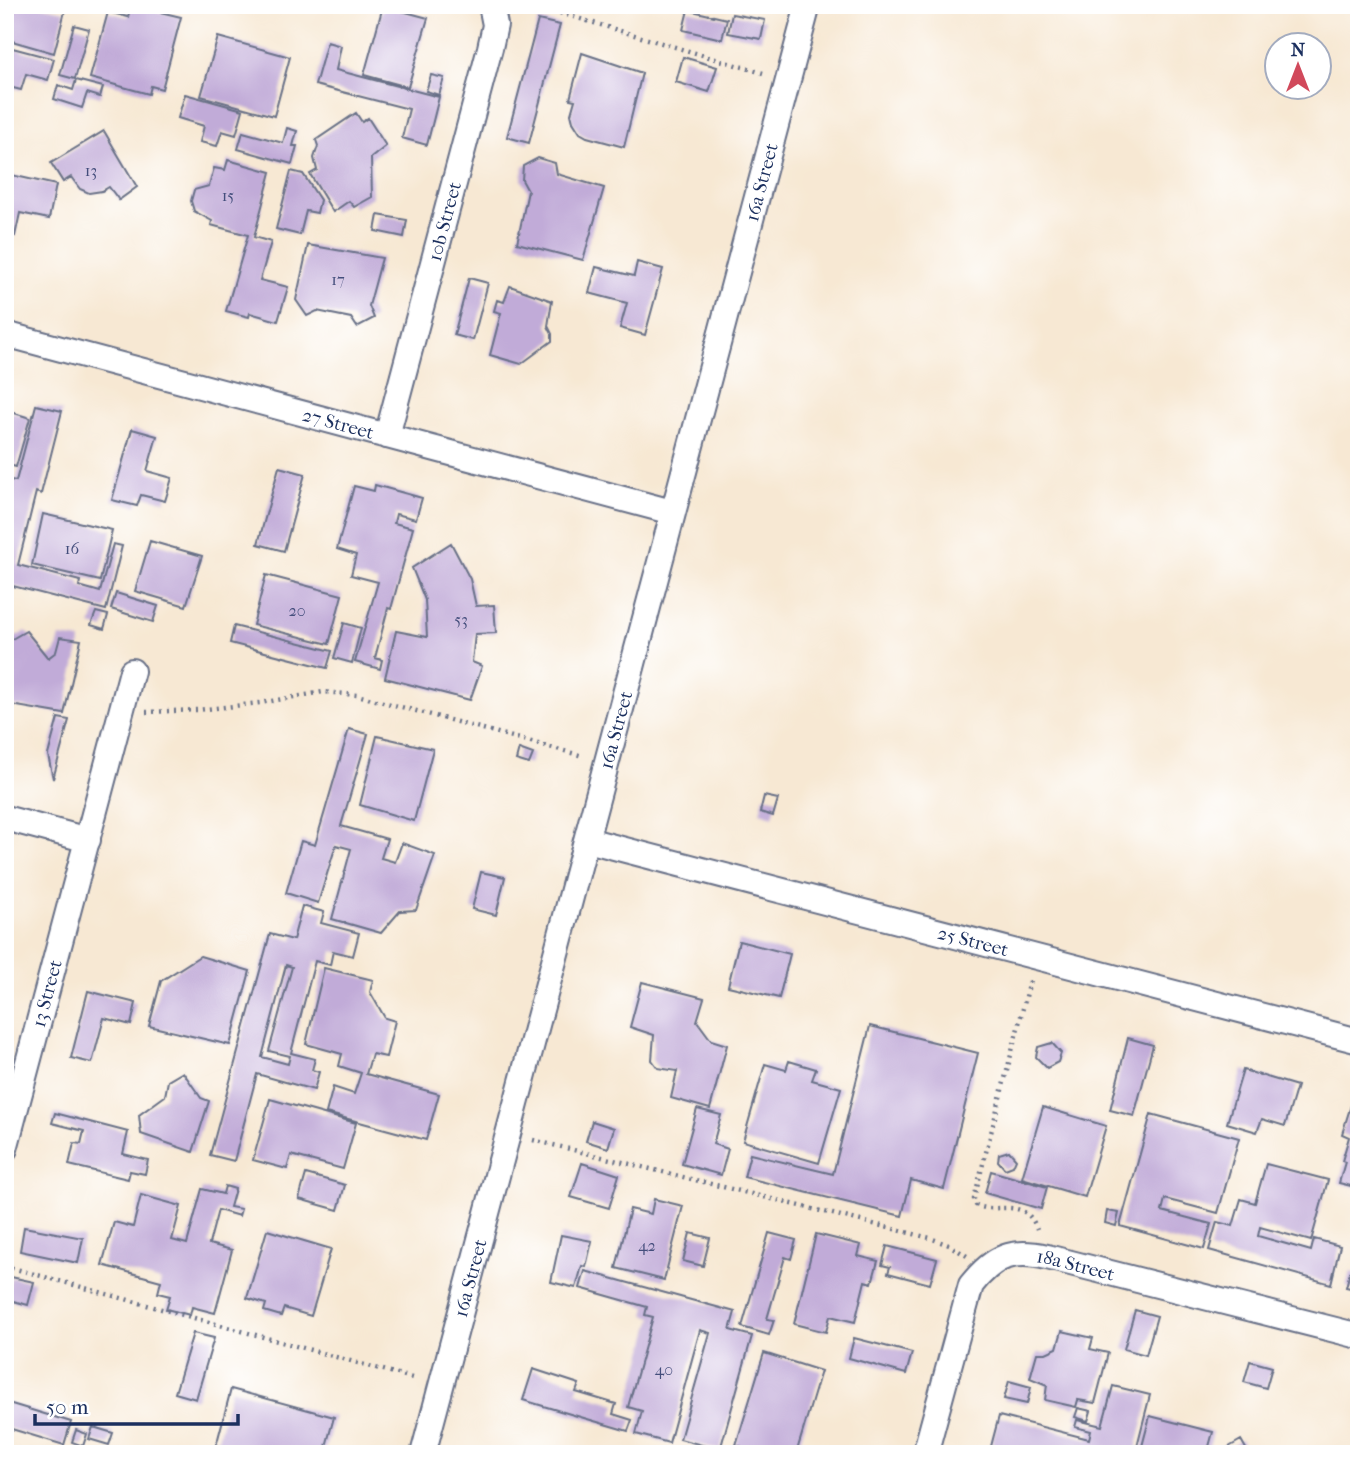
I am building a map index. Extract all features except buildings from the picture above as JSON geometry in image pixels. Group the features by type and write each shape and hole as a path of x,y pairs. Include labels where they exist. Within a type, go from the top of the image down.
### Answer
{"street":[{"name":"10b Street","path":"387,436 490,48 495,25 491,5"},
{"name":"16a Street","path":"423,1454 808,5"},
{"name":"27 Street","path":"5,334 672,512"},
{"name":"13 Street","path":"5,1149 132,671"},
{"path":"5,818 88,839"},
{"name":"25 Street","path":"587,839 1359,1041"},
{"name":"18a Street","path":"985,1268 1004,1256 1026,1252 1359,1336"},
{"path":"925,1454 971,1285 985,1268"}],"path":[{"path":"533,5 788,80"},
{"path":"121,713 198,710 323,692 357,695 607,762"},
{"path":"1036,957 974,1199 980,1208 1000,1207 1027,1213 1035,1223 1048,1257"},
{"path":"509,1133 930,1238 949,1245 985,1268"},
{"path":"5,1266 441,1385"}]}
